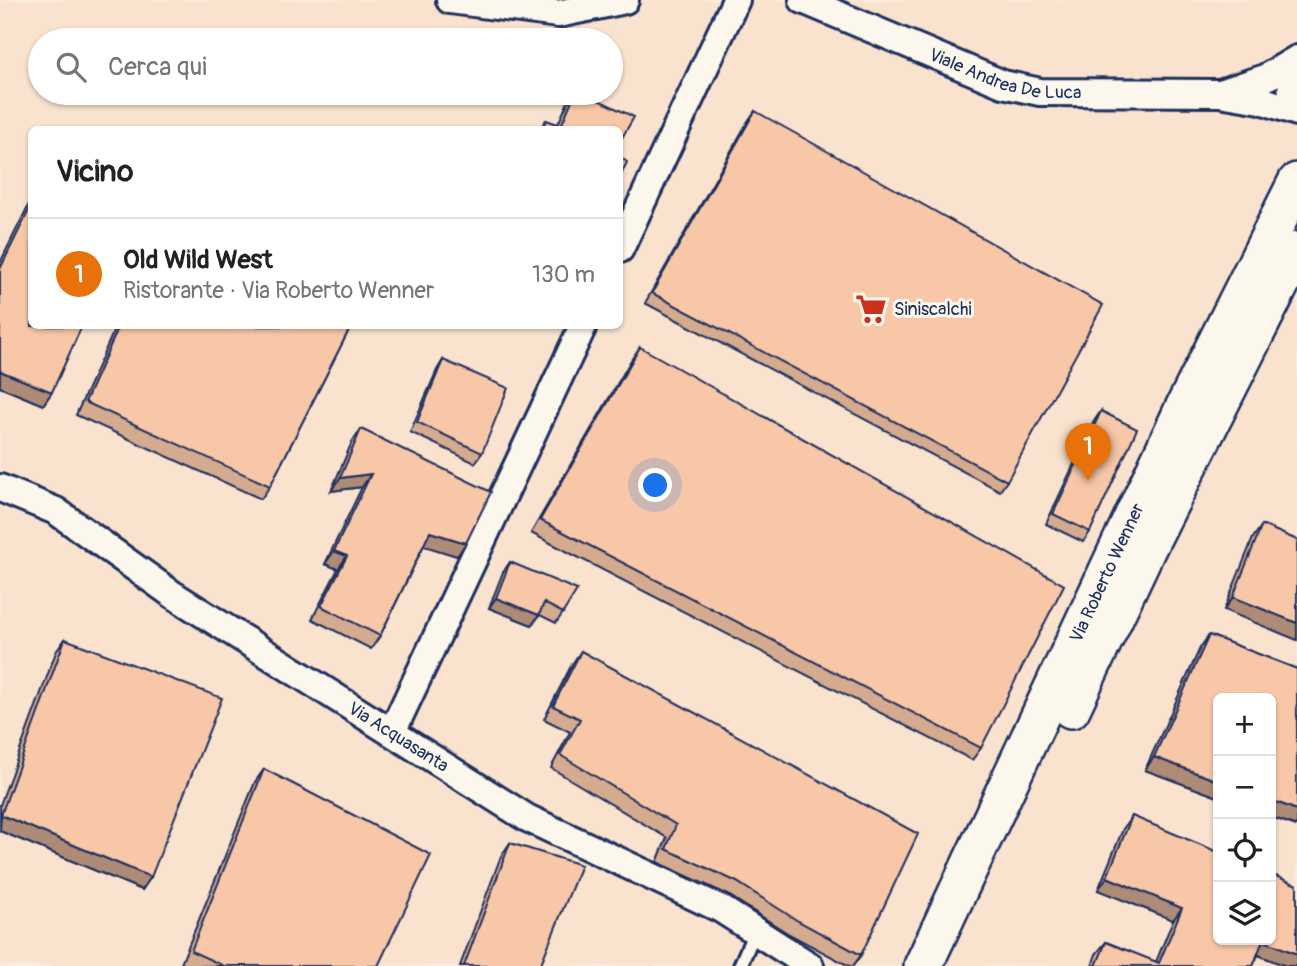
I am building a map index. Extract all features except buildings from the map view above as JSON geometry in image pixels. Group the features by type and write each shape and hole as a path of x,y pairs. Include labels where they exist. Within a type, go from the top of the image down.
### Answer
{"main road":[{"path":"1297,76 1297,89"},
{"name":"Via Roberto Wenner","path":"923,966 1185,406 1297,182"},
{"name":"Via Roberto Wenner","path":"950,966 1147,548 1297,251"}],"street":[{"path":"450,0 558,14 625,0"},
{"path":"623,243 736,0"},
{"name":"Viale Andrea De Luca","path":"803,0 1003,84 1040,92 1220,93"},
{"path":"1220,93 1265,78 1297,59"},
{"path":"1220,93 1261,100 1297,112"},
{"path":"392,732 582,329"},
{"name":"Via Acquasanta","path":"0,488 56,512 172,593 527,818 721,909 810,966"}],"lane":[{"path":"740,966 755,931"}],"shaded area":[{"path":"0,0 1297,0 1297,966 0,966"}],"place":[{"name":"Siniscalchi","path":"871,309"},
{"name":"Old Wild West","path":"1088,481"}]}
